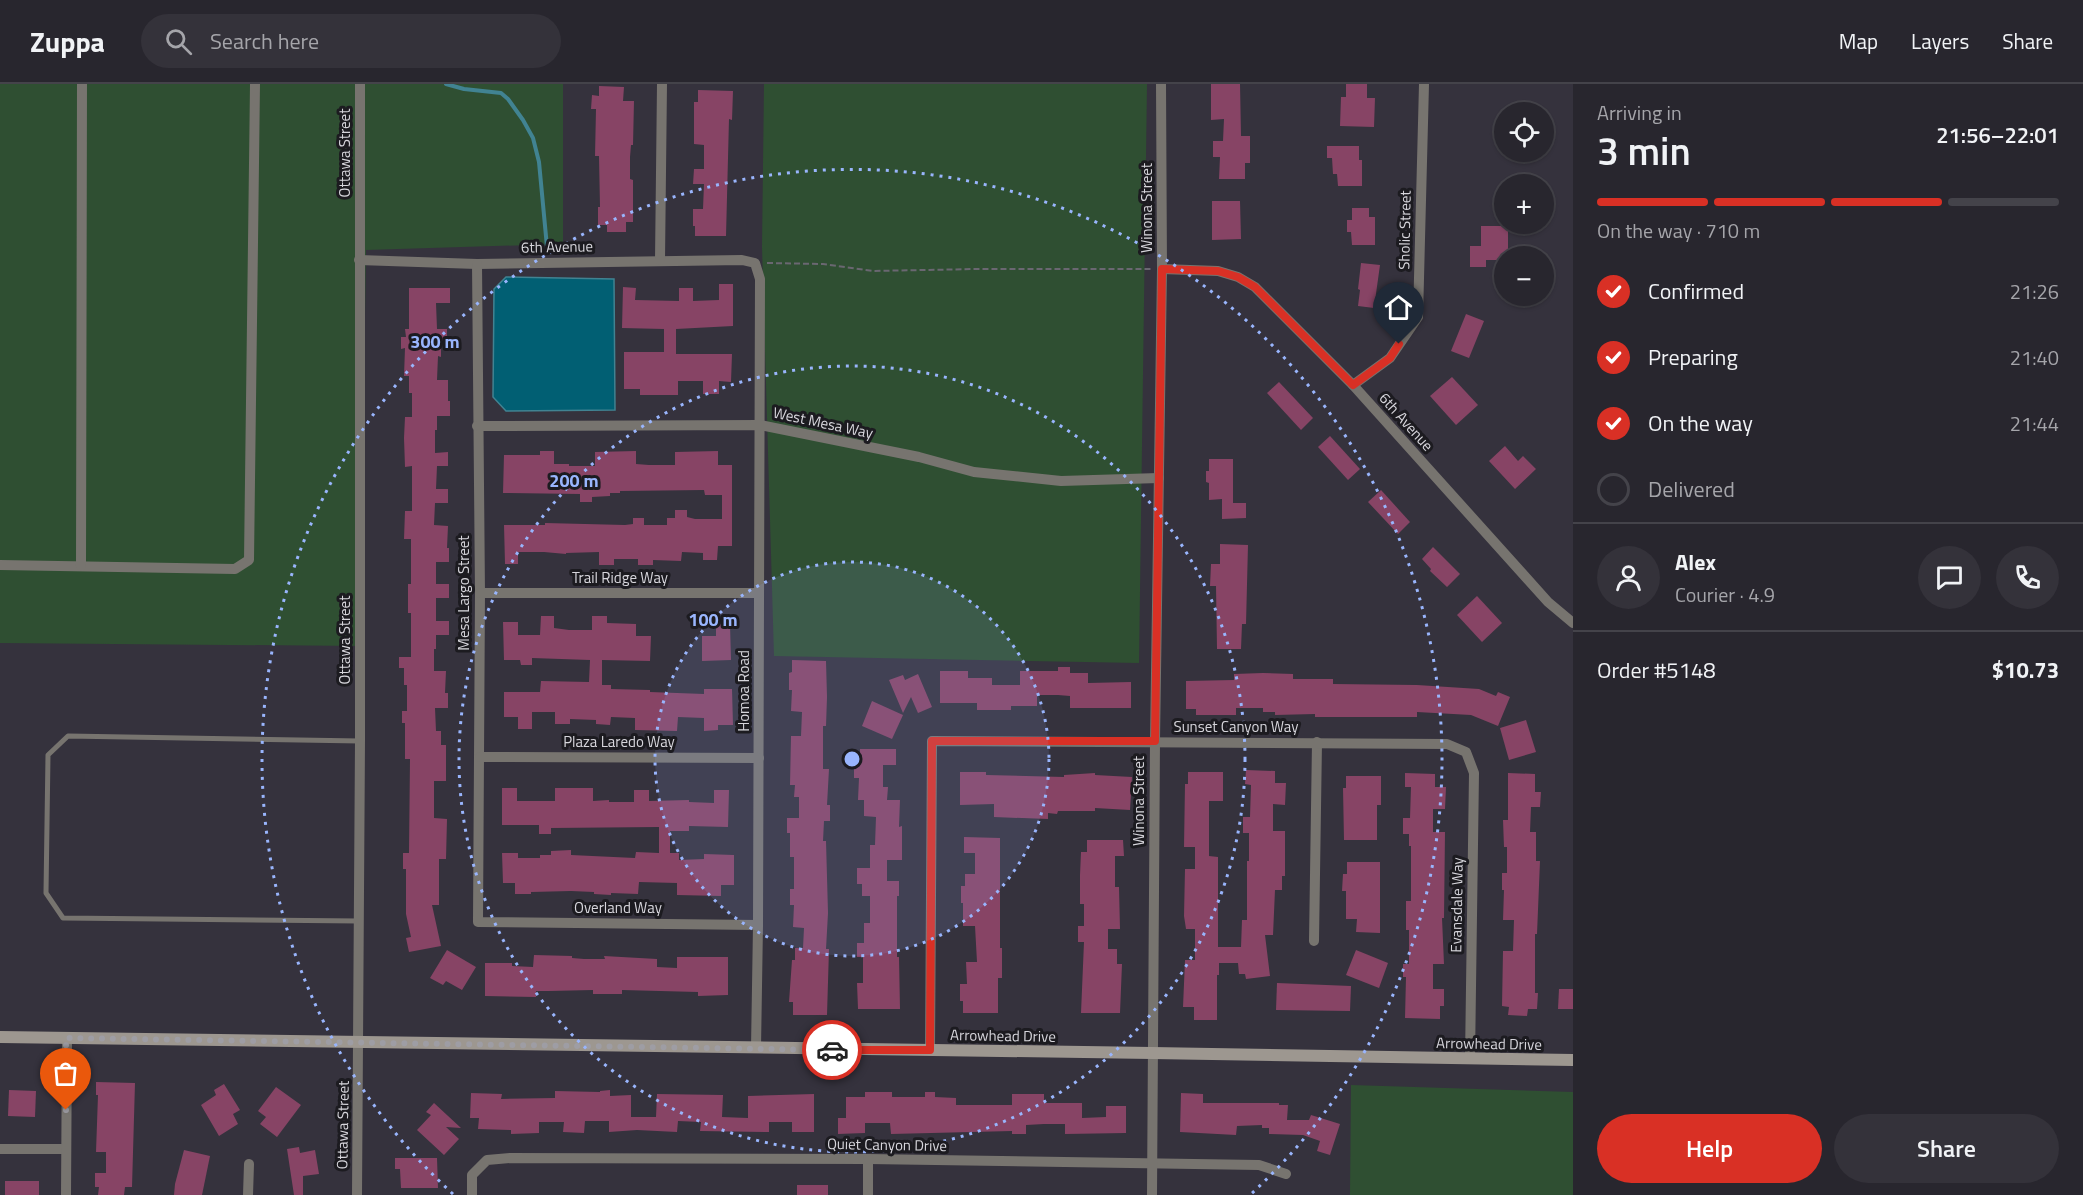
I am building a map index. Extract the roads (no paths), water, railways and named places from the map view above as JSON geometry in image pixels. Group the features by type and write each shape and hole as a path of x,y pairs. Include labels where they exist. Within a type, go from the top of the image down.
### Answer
{"main road":[{"name":"Arrowhead Drive","path":"0,1037 1573,1060"}],"street":[{"path":"81,566 82,84"},
{"path":"0,565 235,569 249,560 255,84"},
{"name":"Ottawa Street","path":"357,1195 360,84"},
{"path":"660,260 663,84"},
{"name":"Winona Street","path":"1152,1195 1155,741 1162,269 1161,84"},
{"name":"Sholic Street","path":"1353,385 1390,358 1418,317 1424,84"},
{"name":"6th Avenue","path":"359,260 477,264 660,260 742,260 755,263"},
{"name":"Homoa Road","path":"755,263 760,279 756,1048"},
{"name":"Mesa Largo Street","path":"477,264 480,593 478,922"},
{"name":"6th Avenue","path":"1162,269 1218,271 1238,277 1255,287 1353,385 1548,602 1573,623"},
{"name":"West Mesa Way","path":"477,426 760,425 986,473 1062,481 1159,478"},
{"name":"Trail Ridge Way","path":"480,593 759,593"},
{"name":"Sunset Canyon Way","path":"930,1050 932,741 1447,744 1466,752"},
{"path":"1314,941 1317,742"},
{"name":"Evansdale Way","path":"1466,752 1474,773 1470,1059"},
{"name":"Plaza Laredo Way","path":"480,757 759,758"},
{"name":"Overland Way","path":"478,922 758,925"},
{"path":"66,1038 66,1195"},
{"path":"0,1149 66,1149"},
{"name":"Quiet Canyon Drive","path":"471,1195 472,1175 487,1160 510,1158 868,1159 1259,1166 1286,1174"},
{"path":"868,1159 868,1195"},
{"path":"248,1195 249,1164"}],"lane":[{"path":"359,921 63,918 45,893 48,755 68,736 360,741"}],"water":[{"path":"506,277 614,279 615,410 506,411 493,397 494,289"}],"waterway":[{"path":"446,84 464,89 501,93 523,120 533,138 539,162 547,247"}]}
